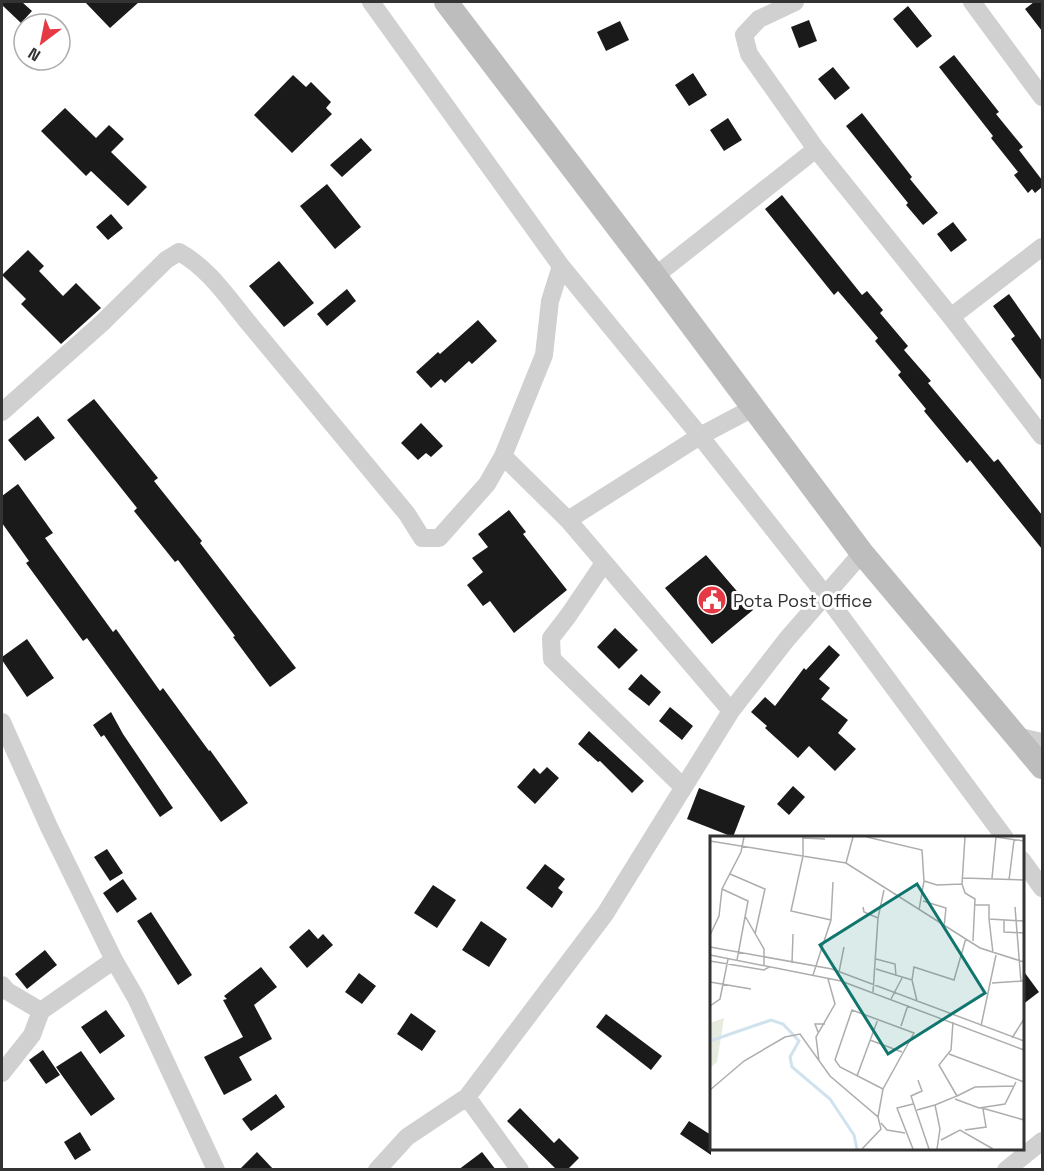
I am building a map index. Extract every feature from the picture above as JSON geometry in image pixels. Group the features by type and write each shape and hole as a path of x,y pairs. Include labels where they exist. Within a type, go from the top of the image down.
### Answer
{"street":[{"path":"371,2 561,266 700,436 826,596 1004,836"},
{"path":"446,2 862,553 1042,766"},
{"path":"795,2 759,19 744,35 749,54 816,149 951,317 1042,436"},
{"path":"972,2 1042,98"},
{"path":"655,276 816,149"},
{"path":"951,317 1042,247"},
{"path":"2,412 102,323 166,260 179,252 192,260 208,275 407,514 422,538 440,538 487,484 503,456 544,355 550,301 561,266"},
{"path":"568,520 700,436 753,408"},
{"path":"503,456 568,520 731,711"},
{"path":"377,1170 407,1137 467,1097 605,914 731,711 787,639 862,553"},
{"path":"604,563 551,638 552,658 683,787"},
{"path":"2,722 49,827 114,960 136,998 216,1170"},
{"path":"1016,736 1042,742"},
{"path":"1024,869 1042,888"},
{"path":"2,1072 32,1035 41,1011 114,960"},
{"path":"2,985 7,992 41,1011"},
{"path":"467,1097 520,1170"},
{"path":"1006,1170 1042,1141"}],"building":[{"path":"2,2 22,2 32,11 12,12 12,14 2,5"},
{"path":"85,2 139,2 110,28"},
{"path":"1034,2 1042,2 1042,31 1025,9"},
{"path":"908,6 932,36 917,48 893,19"},
{"path":"809,20 817,41 799,48 791,27"},
{"path":"620,21 629,40 606,51 597,32"},
{"path":"954,55 999,112 996,114 1023,147 1019,150 1042,180 1042,187 1035,193 1032,189 1028,193 1014,175 1018,172 991,138 993,136 939,67"},
{"path":"833,67 850,88 835,100 818,79"},
{"path":"693,73 707,95 689,106 675,85"},
{"path":"293,75 306,87 311,82 331,102 326,108 332,114 292,153 254,115"},
{"path":"65,108 96,138 109,125 124,139 111,152 147,187 128,206 91,171 86,176 41,131"},
{"path":"862,113 938,213 923,225 846,126"},
{"path":"728,118 742,140 724,151 710,130"},
{"path":"361,138 372,150 342,177 330,165"},
{"path":"327,184 361,227 335,249 300,206"},
{"path":"782,195 862,295 867,291 883,310 880,313 908,346 904,350 931,381 928,383 994,462 998,459 1042,515 1042,549 970,460 967,463 924,411 926,409 898,375 901,372 875,341 878,338 838,291 834,295 765,209"},
{"path":"111,214 123,228 108,240 96,227"},
{"path":"953,222 967,240 951,252 937,234"},
{"path":"28,250 44,266 39,271 63,296 76,283 101,308 61,344 21,304 26,299 2,275"},
{"path":"279,261 314,303 284,327 249,286"},
{"path":"347,289 356,301 327,326 317,314"},
{"path":"1009,294 1042,341 1042,381 1011,339 1015,336 993,306"},
{"path":"478,320 497,341 472,364 469,361 445,383 441,379 431,388 416,372"},
{"path":"94,399 158,478 154,481 202,541 200,543 296,668 270,687 178,560 175,562 134,511 137,508 67,420"},
{"path":"38,416 55,438 25,461 8,440"},
{"path":"421,423 443,446 431,457 426,453 418,460 401,443"},
{"path":"18,484 53,533 45,538 113,632 116,629 160,691 163,688 248,803 221,822 87,638 83,641 26,563 29,561 2,523 2,496"},
{"path":"509,510 526,532 523,534 567,590 514,633 490,601 483,606 467,585 483,572 472,558 488,547 478,534"},
{"path":"706,555 753,610 712,644 665,588"},
{"path":"615,628 638,650 619,669 597,647"},
{"path":"27,639 54,678 27,697 2,657"},
{"path":"829,645 840,655 819,679 830,688 821,699 848,720 838,733 856,749 835,771 809,746 798,758 751,712 765,697 775,706 804,668 806,670"},
{"path":"641,674 661,692 649,706 628,689"},
{"path":"670,707 693,726 682,740 659,721"},
{"path":"111,712 123,734 173,808 160,817 104,735 101,737 93,725"},
{"path":"589,731 644,781 632,793 600,761 598,762 578,744"},
{"path":"547,767 559,778 535,804 517,787 534,768 540,774"},
{"path":"793,786 805,797 789,815 777,804"},
{"path":"699,788 745,806 733,836 687,819"},
{"path":"107,849 123,873 110,881 94,857"},
{"path":"545,864 565,879 558,888 563,892 552,908 526,888"},
{"path":"123,879 137,899 117,913 103,893"},
{"path":"433,885 456,900 437,928 414,913"},
{"path":"151,912 192,975 178,985 137,921"},
{"path":"481,921 507,939 489,967 462,950"},
{"path":"309,929 318,939 323,934 333,945 307,968 289,947"},
{"path":"45,950 57,965 27,989 15,974"},
{"path":"261,967 277,987 254,1005 272,1039 239,1057 252,1080 224,1095 204,1057 243,1037 223,1000 227,999 224,996"},
{"path":"1023,970 1039,992 1023,1004"},
{"path":"359,973 376,986 362,1004 345,992"},
{"path":"106,1010 125,1036 100,1054 81,1027"},
{"path":"411,1013 436,1031 422,1051 397,1034"},
{"path":"606,1014 662,1056 651,1070 596,1027"},
{"path":"43,1050 60,1075 46,1084 29,1060"},
{"path":"81,1051 115,1099 91,1116 56,1067"},
{"path":"276,1094 285,1107 251,1131 242,1119"},
{"path":"520,1108 554,1143 559,1138 579,1158 567,1170 557,1170 507,1121"},
{"path":"689,1121 710,1134 711,1155 680,1134"},
{"path":"80,1132 91,1150 75,1160 64,1142"},
{"path":"257,1152 274,1170 239,1170"},
{"path":"482,1152 496,1170 458,1170"}],"place":[{"name":"Pota Post Office","path":"712,600"}]}
